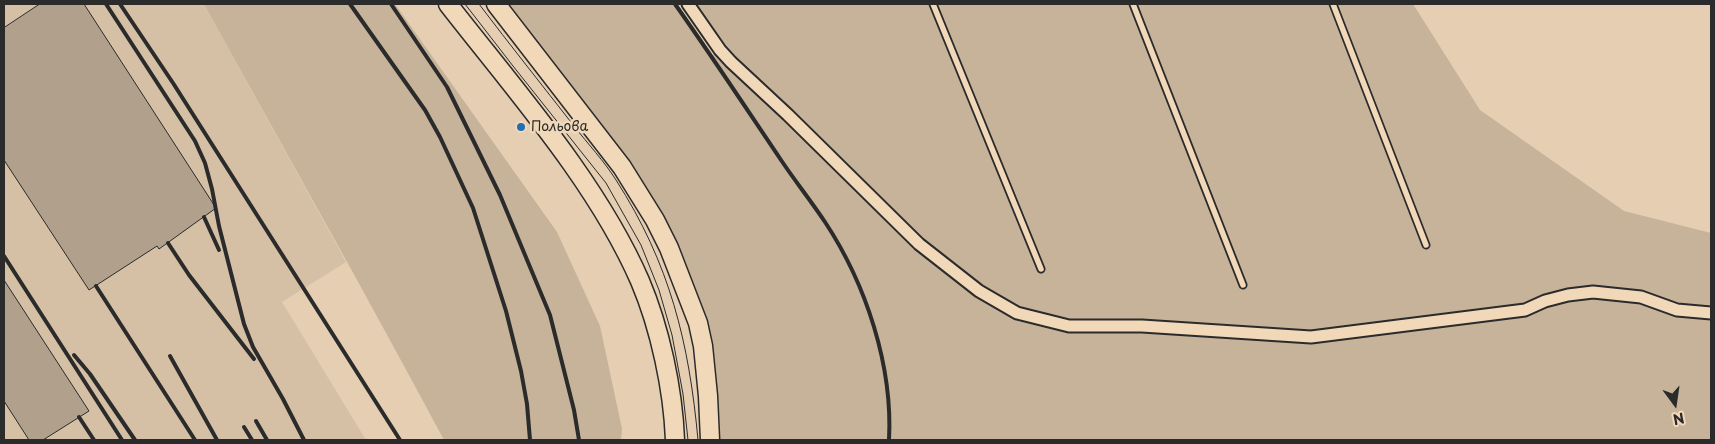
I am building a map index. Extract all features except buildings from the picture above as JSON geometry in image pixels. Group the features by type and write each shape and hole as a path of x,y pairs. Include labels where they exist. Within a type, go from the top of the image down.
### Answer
{"main road":[{"path":"448,4 570,163 609,222 627,255 640,282 653,317 668,378 674,414 675,440"},
{"path":"496,4 622,167 655,220 669,248 692,307 703,346 710,440"}],"street":[{"path":"688,4 720,50 731,62 919,244 979,290 1017,313 1069,326 1142,326 1311,337 1525,310 1545,301 1568,295 1594,292 1641,297 1677,310 1711,313"}],"lane":[{"path":"933,4 1041,269"},
{"path":"1133,4 1243,286"},
{"path":"1333,4 1426,245"}],"shaded area":[{"path":"4,4 204,4 346,262 282,302 366,440 4,440"},
{"path":"204,4 395,4 557,232 600,326 622,429 621,440 444,440"},
{"path":"496,4 675,4 711,56 720,51 688,4 1413,4 1480,110 1624,211 1711,233 1711,440 710,440 703,346 669,248"}],"tram line":[{"path":"465,4 606,183 641,245 659,290 672,335 683,394 688,440"},
{"path":"479,4 601,159 635,211 663,273 674,305 689,370 698,440"}],"railway":[{"path":"106,4 195,141 205,163 244,324 253,347 304,440"},
{"path":"120,4 173,83 400,440"},
{"path":"350,4 425,110 440,137 473,208 506,311 521,371 527,404 530,440"},
{"path":"391,4 447,87 500,195 550,315 574,410 579,440"},
{"path":"675,4 786,168 825,222 853,272 874,326 881,355 889,412 889,440"},
{"path":"204,217 219,250"},
{"path":"168,243 189,275 254,359"},
{"path":"4,256 122,440"},
{"path":"96,286 195,440"},
{"path":"74,355 90,374 135,440"},
{"path":"170,356 217,440"},
{"path":"79,417 94,440"},
{"path":"256,421 267,440"},
{"path":"244,427 252,440"}],"place":[{"name":"Польова","path":"521,127"}]}
